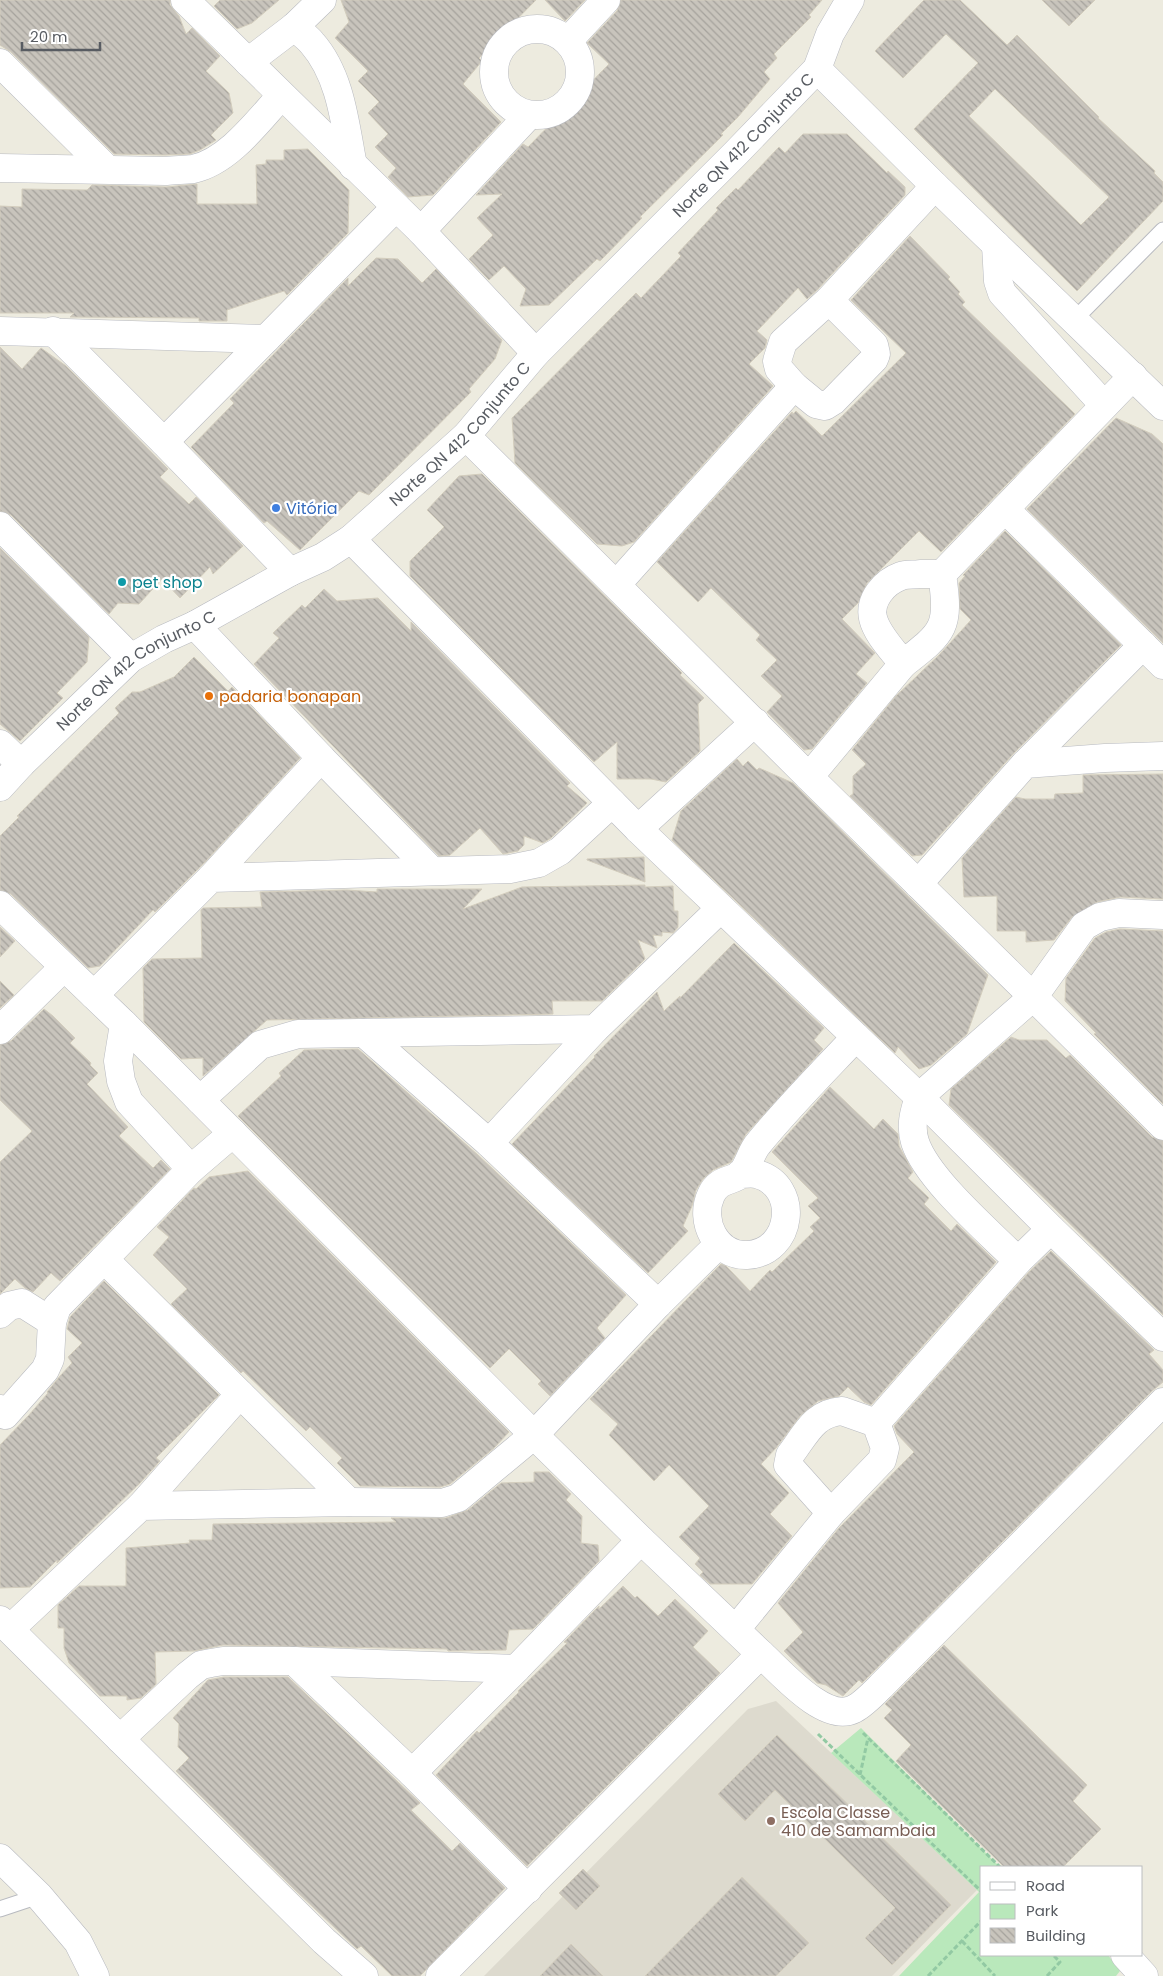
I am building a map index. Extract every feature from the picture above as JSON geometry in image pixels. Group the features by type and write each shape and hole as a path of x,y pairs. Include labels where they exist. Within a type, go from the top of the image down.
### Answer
{"street":[{"path":"184,0 421,232 536,353"},
{"path":"248,62 294,28 322,0"},
{"path":"568,41 606,0"},
{"name":"Norte QN 412 Conjunto C","path":"0,787 21,764 131,658 164,638 195,625 290,572 323,557 351,539 466,436 536,353 736,153 817,69 830,34 850,0"},
{"path":"294,28 311,42 320,54 338,90 353,166"},
{"path":"535,29 553,31 568,41 578,57 580,75 576,93 564,107 547,115 529,115 512,108 500,95 494,78 495,60 503,44 517,33 535,29"},
{"path":"0,63 107,169"},
{"path":"817,69 1163,406"},
{"path":"0,168 166,171 194,169 225,155 281,96"},
{"path":"421,232 529,115"},
{"path":"829,300 874,345 876,354 874,359 833,401 825,406 816,404 794,386 779,369 777,361 782,342 829,300 935,186"},
{"path":"164,442 396,207"},
{"path":"996,245 998,281 1002,293 1104,405"},
{"path":"0,331 52,331 266,339"},
{"path":"52,331 164,442 290,572"},
{"path":"903,664 877,628 873,617 874,600 884,586 900,576 942,574 1133,376"},
{"path":"617,584 794,386"},
{"path":"466,436 918,884 1034,996 1163,1126"},
{"path":"1006,509 1163,665"},
{"path":"0,526 131,658"},
{"path":"351,539 638,829 919,1097 1051,1229 1163,1337"},
{"path":"810,777 903,664 932,642 942,628 946,602 942,574"},
{"path":"195,625 321,758 431,870"},
{"path":"918,884 1025,764 1143,645"},
{"path":"638,829 756,722"},
{"path":"0,744 21,764"},
{"path":"1025,764 1163,756"},
{"path":"94,995 211,878 321,758"},
{"path":"211,878 510,869 538,863 560,851 612,803"},
{"path":"0,905 124,1024 641,1540 817,1705 829,1710 848,1711 854,1709 884,1684 1163,1402"},
{"path":"489,1143 595,1029 720,909"},
{"path":"1018,1261 956,1198 928,1166 916,1142 912,1127 914,1111 919,1097 1034,996 1084,926 1100,917 1119,913 1163,915"},
{"path":"0,1030 64,967"},
{"path":"124,1024 118,1061 121,1082 129,1102 191,1169"},
{"path":"200,1100 260,1045 298,1034 595,1029"},
{"path":"364,1033 489,1143 658,1304"},
{"path":"740,1174 757,1145 856,1037"},
{"path":"2,1415 45,1370 50,1359 52,1322 57,1307 191,1169 232,1133"},
{"path":"740,1174 755,1174 769,1180 780,1190 786,1204 787,1219 783,1233 773,1245 760,1253 746,1255 731,1252 719,1244 709,1229 706,1211 712,1194 724,1180 740,1174"},
{"path":"876,1423 1018,1261 1051,1229"},
{"path":"141,1506 349,1502 442,1503 458,1498 534,1435 658,1304 719,1244"},
{"path":"104,1259 349,1502"},
{"path":"0,1314 9,1306 22,1303 52,1322"},
{"path":"240,1394 141,1506 5,1624 324,1942 364,1976"},
{"path":"831,1513 788,1464 790,1455 819,1418 829,1412 842,1411 876,1423"},
{"path":"736,1629 831,1513 882,1460 885,1448 876,1423"},
{"path":"412,1773 641,1540"},
{"path":"440,1976 761,1654"},
{"path":"120,1740 201,1665 223,1662 294,1661 516,1669"},
{"path":"294,1661 412,1773 528,1889"},
{"path":"0,1858 39,1896 78,1942 95,1976"},
{"path":"1127,1956 1157,1972"}],"lane":[{"path":"1075,319 1163,230"},
{"path":"0,1909 39,1896"}],"path":[{"path":"848,1711 868,1738 999,1866"},
{"path":"813,1730 980,1890"},
{"path":"860,1775 868,1738"},
{"path":"928,1976 980,1922"},
{"path":"962,1941 995,1976"},
{"path":"1047,1976 1060,1962 1054,1956"}],"shaded area":[{"name":"Escola Classe 410 de Samambaia","path":"776,1701 977,1890 892,1976 484,1976 748,1709"}],"green space":[{"path":"861,1728 999,1866 980,1866 980,1956 1109,1956 1120,1971 1116,1976 899,1976 979,1892 831,1753"}],"building":[{"path":"0,0 170,0 170,5 179,16 186,34 192,28 220,56 206,71 229,93 233,113 211,135 216,140 190,154 114,154 11,52 0,45"},
{"path":"220,0 279,0 252,23 237,29 214,6"},
{"path":"341,0 536,0 479,58 482,61 463,84 501,122 433,195 408,197 388,177 396,168 375,147 388,134 368,113 379,102 358,81 368,71 335,38 349,22"},
{"path":"545,0 585,0 565,21"},
{"path":"621,0 822,0 809,15 811,17 774,54 777,58 764,72 770,79 721,134 723,135 640,217 642,218 600,261 597,259 549,305 520,306 526,289 504,266 489,280 469,259 493,235 477,218 502,194 476,195 523,144 528,147 609,64 587,43 617,11"},
{"path":"924,0 960,0 1007,45 1017,35 1098,118 1155,171 1154,173 1163,182 1163,201 1077,291 914,129 978,63 946,34 903,78 875,51","holes":["995,89 1109,197 1081,225 969,116"]},
{"path":"1042,0 1095,0 1069,26"},
{"path":"803,134 847,134 887,173 888,171 905,187 905,195 818,289 807,299 798,288 757,331 767,340 765,348 749,364 773,386 634,542 622,546 597,544 515,463 512,418 636,293 641,298 681,256 678,253 718,210 716,208 736,188 738,190 779,147 785,153"},
{"path":"308,149 349,190 348,233 287,295 284,291 227,310 227,321 199,321 199,318 70,317 74,313 0,313 0,206 22,207 22,189 87,190 92,185 166,187 197,184 197,204 257,204 256,165 266,164 266,160 284,160 284,150"},
{"path":"910,236 950,277 948,279 960,292 958,294 965,302 962,305 1075,414 941,552 919,531 867,583 858,603 842,619 875,653 856,674 867,683 812,749 804,750 767,712 782,696 761,676 777,660 756,640 760,635 711,588 698,602 657,562 792,412 793,414 796,411 822,436 906,353 851,300"},
{"path":"376,258 398,259 422,283 436,269 502,340 495,359 469,389 471,392 369,495 359,491 300,550 267,521 264,523 191,447 234,403 230,399 348,278 348,286"},
{"path":"0,347 22,369 41,348 66,366 168,469 160,477 189,504 196,497 243,546 213,574 210,567 180,598 162,579 139,604 118,603 109,614 11,515 0,511"},
{"path":"1116,418 1152,434 1163,444 1163,643 1027,509"},
{"path":"482,474 682,673 680,675 704,698 698,704 700,751 666,782 651,779 617,779 617,742 594,762 410,576 410,561 444,527 427,510 459,476"},
{"path":"1005,531 1121,645 1014,753 922,855 912,856 850,796 853,794 853,776 866,764 852,750 896,696 939,655 971,620 960,609 959,583 965,576 963,575"},
{"path":"0,548 89,637 87,662 57,693 63,698 20,741 0,724"},
{"path":"324,589 337,601 378,598 411,631 411,622 570,783 567,786 587,803 551,838 543,843 524,836 524,845 518,851 503,854 480,828 450,855 439,856 254,664 279,638 273,633 302,605 305,608"},
{"path":"194,657 228,691 232,687 300,758 205,862 155,912 153,910 100,966 88,968 11,894 0,890 0,836 19,817 17,816 119,713 115,708 132,692 140,692 174,677"},
{"path":"737,759 743,766 748,761 757,770 759,768 793,783 988,975 967,1034 931,1065 919,1069 898,1047 895,1053 672,840 681,811"},
{"path":"1163,774 1163,899 1120,897 1097,902 1072,917 1054,940 1026,942 1026,931 997,931 997,896 964,897 962,858 1016,797 1025,799 1054,799 1055,794 1083,793 1083,775"},
{"path":"644,857 645,882 587,860 587,859"},
{"path":"645,885 645,887 673,886 674,911 678,911 678,927 673,933 662,932 662,936 653,935 657,948 638,940 645,959 602,1001 552,1001 553,1014 267,1020 203,1076 203,1058 181,1059 144,1022 143,968 152,959 202,958 201,910 203,908 262,907 260,892 347,890 377,892 377,889 482,889 463,909 522,887"},
{"path":"0,927 15,941 0,957"},
{"path":"1120,929 1163,931 1163,1104 1094,1034 1096,1033 1065,1001 1066,978 1095,938 1106,932"},
{"path":"734,943 824,1028 814,1040 823,1049 746,1134 731,1162 713,1170 703,1179 696,1190 692,1206 683,1226 688,1231 648,1273 512,1144 657,992 664,1011 680,996 680,998"},
{"path":"0,981 14,995 0,1008"},
{"path":"44,1009 75,1038 70,1043 91,1063 90,1065 98,1073 87,1084 128,1127 119,1136 153,1168 161,1160 170,1169 60,1281 51,1273 33,1292 15,1279 0,1294 0,1162 32,1131 0,1100 0,1045 11,1041"},
{"path":"1011,1037 1019,1040 1047,1040 1066,1058 1070,1055 1152,1137 1163,1141 1163,1315 949,1105 951,1089"},
{"path":"358,1049 478,1155 626,1295 597,1328 605,1338 550,1396 538,1384 541,1381 509,1349 490,1368 238,1116 281,1076 279,1073 304,1050"},
{"path":"830,1087 874,1129 883,1119 898,1134 899,1146 913,1172 908,1178 929,1198 924,1204 951,1231 957,1224 996,1262 871,1405 864,1402 848,1387 839,1396 818,1401 800,1416 776,1448 761,1464 789,1493 770,1514 792,1536 752,1584 710,1584 700,1575 703,1572 695,1564 700,1558 679,1537 709,1506 669,1465 654,1481 609,1435 618,1424 590,1399 721,1264 726,1266 750,1291 770,1270 772,1272 814,1231 810,1227 820,1218 808,1206 818,1198 772,1152"},
{"path":"248,1171 509,1432 494,1448 450,1484 440,1487 360,1486 337,1463 342,1458 310,1427 306,1431 243,1371 241,1373 171,1304 187,1289 153,1255 169,1237 157,1227 194,1188 196,1189 209,1177"},
{"path":"1051,1251 1154,1350 1149,1354 1163,1370 1163,1382 862,1683 859,1680 843,1696 826,1685 817,1683 784,1651 803,1632 778,1603 839,1528 914,1452 897,1434 894,1426 1029,1272"},
{"path":"104,1281 219,1395 156,1458 160,1461 140,1483 30,1587 0,1588 0,1445 29,1415 72,1363 68,1357 82,1343 67,1329 70,1317"},
{"path":"534,1472 549,1472 571,1494 566,1500 582,1516 581,1543 598,1545 599,1561 533,1629 509,1630 506,1650 448,1651 447,1649 223,1645 194,1651 155,1652 156,1684 141,1698 127,1700 127,1696 100,1696 69,1663 64,1648 64,1628 58,1628 58,1605 79,1586 126,1586 126,1548 190,1543 189,1540 212,1540 213,1524 396,1522 391,1518 446,1518 468,1510 501,1483 534,1482"},
{"path":"623,1586 635,1598 637,1596 658,1616 675,1599 708,1631 693,1647 720,1673 527,1866 436,1775 477,1731 479,1733 567,1643 564,1642 599,1606 599,1609"},
{"path":"944,1645 1087,1785 1073,1801 1101,1829 1064,1866 1003,1866 896,1761 911,1745 884,1718 892,1710 885,1704"},
{"path":"224,1677 288,1677 420,1803 411,1810 452,1851 460,1843 505,1888 420,1976 392,1976 361,1946 357,1949 176,1771 189,1758 178,1747 179,1724 173,1718 208,1680"},
{"path":"777,1735 951,1905 892,1965 865,1938 895,1908 775,1790 745,1821 718,1794"},
{"path":"583,1869 600,1886 576,1910 559,1893"},
{"path":"742,1877 809,1943 776,1976 645,1976"},
{"path":"571,1944 603,1976 540,1976"}],"place":[{"name":"Vitória","path":"276,508"},
{"name":"pet shop","path":"122,582"},
{"name":"padaria bonapan","path":"209,696"},
{"name":"Escola Classe 410 de Samambaia","path":"771,1821"}]}
